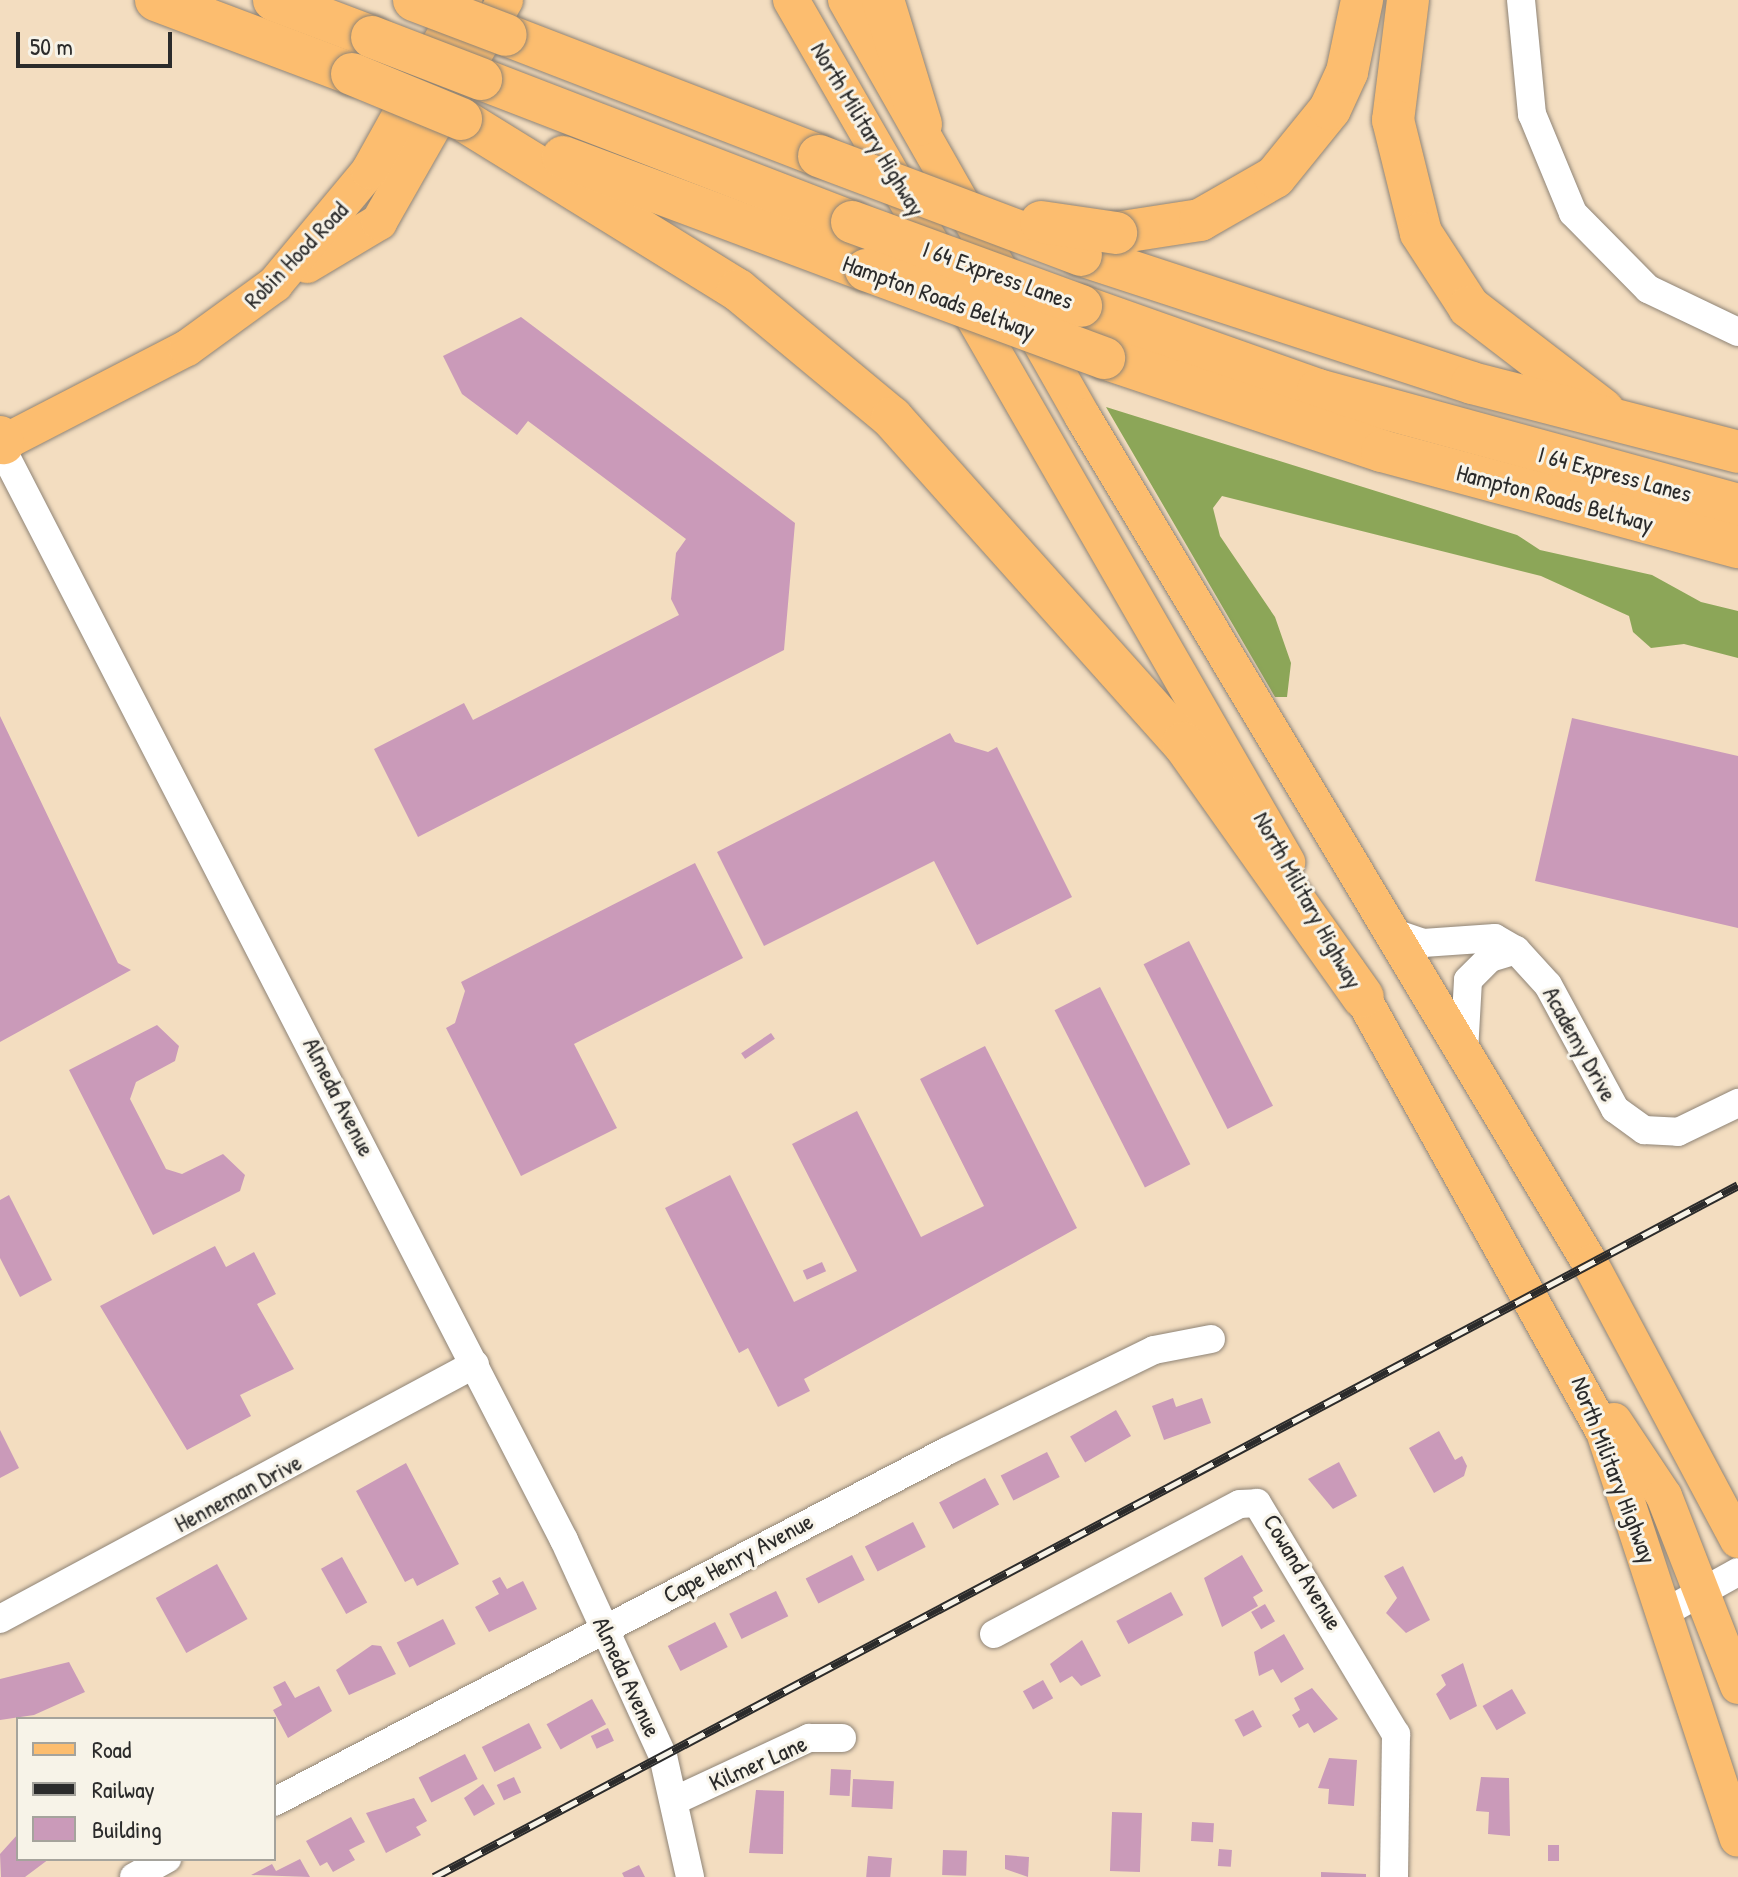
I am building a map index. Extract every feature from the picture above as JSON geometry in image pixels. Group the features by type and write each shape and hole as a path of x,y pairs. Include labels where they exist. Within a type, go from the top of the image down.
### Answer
{"highway":[{"name":"Hampton Roads Beltway","path":"156,0 461,119 1104,358 1382,451 1738,547"},
{"name":"I 64 Express Lanes","path":"274,0 852,222 1318,390 1738,505"},
{"path":"414,0 505,18 819,156 1081,255 1315,334 1616,421 1738,452"},
{"path":"883,0 921,124"},
{"path":"935,199 1116,233 1200,220 1275,177 1330,109 1347,72 1362,0"},
{"path":"1408,0 1393,120 1421,233 1469,307 1616,421"},
{"path":"461,119 738,290 899,425 1183,743 1363,997"}],"main road":[{"name":"Robin Hood Road","path":"1,442 193,344 275,284 369,171 464,0"},
{"name":"North Military Highway","path":"791,0 977,312 1575,1369 1625,1488 1738,1839"},
{"name":"North Military Highway","path":"846,0 921,124 1083,417 1394,933 1726,1496 1738,1540"},
{"path":"275,284 379,222 505,18"},
{"path":"1575,1369 1664,1496 1704,1591 1738,1686"}],"street":[{"path":"1521,0 1532,114 1573,213 1648,289 1738,332"},
{"name":"Almeda Avenue","path":"1,442 475,1364 663,1756"},
{"path":"1394,933 1423,943 1495,938 1516,950"},
{"path":"1464,1052 1468,980 1490,958 1516,950"},
{"name":"Academy Drive","path":"1516,950 1548,985 1615,1109 1632,1123 1678,1132 1738,1103"},
{"name":"Cape Henry Avenue","path":"276,1801 603,1628 1154,1350 1211,1339"},
{"name":"Henneman Drive","path":"0,1619 475,1364"},
{"name":"Cowand Avenue","path":"994,1634 1240,1504 1257,1503 1396,1734 1394,1877"},
{"path":"1666,1612 1738,1572"},
{"name":"Kilmer Lane","path":"676,1800 809,1738 842,1738"},
{"name":"Kilmer Lane","path":"663,1756 676,1800 690,1877"},
{"path":"134,1877 163,1861"}],"green space":[{"path":"1106,407 1517,535 1540,550 1652,575 1701,602 1738,611 1738,658 1684,644 1651,648 1633,632 1629,616 1541,576 1222,496 1213,508 1220,536 1275,617 1291,663 1287,697 1275,697"}],"building":[{"path":"521,317 795,523 784,650 418,837 374,749 464,703 473,720 679,615 671,599 676,553 686,539 528,421 517,435 462,394 443,356"},
{"path":"0,716 118,963 131,970 0,1042"},
{"path":"1572,718 1738,756 1738,928 1535,881"},
{"path":"950,733 955,742 988,752 997,747 1072,897 977,945 934,861 764,946 717,852"},
{"path":"695,863 743,958 574,1044 617,1128 521,1176 446,1028 455,1023 465,991 461,982"},
{"path":"1189,941 1273,1106 1228,1129 1144,964"},
{"path":"1100,987 1190,1164 1145,1187 1055,1010"},
{"path":"157,1025 179,1046 175,1061 136,1082 130,1099 166,1169 182,1174 223,1154 245,1175 240,1191 153,1235 69,1070"},
{"path":"771,1033 775,1039 745,1059 741,1053"},
{"path":"985,1046 1077,1228 804,1379 810,1391 778,1407 748,1348 739,1353 665,1208 730,1175 794,1302 857,1271 792,1144 857,1111 921,1237 984,1206 920,1079"},
{"path":"9,1195 52,1280 20,1297 0,1258 0,1200"},
{"path":"215,1246 226,1267 254,1252 276,1294 257,1304 294,1369 240,1395 251,1416 187,1450 100,1306"},
{"path":"822,1262 826,1271 807,1280 803,1271"},
{"path":"1173,1398 1176,1407 1202,1398 1211,1423 1164,1440 1152,1406"},
{"path":"1116,1410 1131,1436 1085,1462 1070,1436"},
{"path":"0,1430 19,1468 0,1478"},
{"path":"1439,1431 1455,1460 1462,1456 1467,1466 1464,1476 1434,1493 1409,1448"},
{"path":"1047,1452 1060,1477 1013,1501 1001,1476"},
{"path":"1339,1462 1357,1496 1333,1509 1308,1479"},
{"path":"406,1463 459,1564 417,1586 413,1578 405,1582 356,1491"},
{"path":"985,1478 999,1504 953,1529 939,1502"},
{"path":"913,1522 926,1547 878,1571 865,1547"},
{"path":"852,1555 865,1580 818,1604 806,1579"},
{"path":"1242,1555 1263,1591 1253,1597 1258,1606 1222,1627 1204,1578"},
{"path":"342,1557 367,1602 346,1614 321,1569"},
{"path":"217,1564 248,1619 186,1653 156,1598"},
{"path":"1403,1566 1430,1620 1406,1633 1386,1613 1397,1598 1384,1576"},
{"path":"500,1577 507,1589 523,1581 537,1609 489,1632 475,1607 499,1594 492,1581"},
{"path":"776,1591 788,1616 742,1639 729,1614"},
{"path":"1171,1592 1183,1615 1128,1644 1116,1621"},
{"path":"1265,1604 1275,1621 1261,1629 1251,1612"},
{"path":"443,1619 456,1644 409,1668 397,1643"},
{"path":"715,1622 728,1647 680,1671 668,1646"},
{"path":"1284,1634 1304,1669 1281,1683 1273,1669 1259,1676 1254,1652"},
{"path":"1082,1640 1101,1676 1081,1686 1072,1676 1060,1683 1050,1664"},
{"path":"372,1645 381,1646 396,1674 349,1695 336,1670"},
{"path":"69,1662 85,1692 34,1715 0,1720 0,1679"},
{"path":"1463,1663 1477,1706 1450,1720 1436,1694 1446,1685 1441,1675"},
{"path":"1043,1680 1053,1698 1033,1710 1023,1691"},
{"path":"285,1681 295,1698 319,1686 332,1711 288,1738 273,1710 282,1705 273,1687"},
{"path":"1312,1688 1338,1719 1314,1733 1308,1723 1299,1728 1292,1715 1300,1710 1294,1698"},
{"path":"1512,1689 1526,1713 1497,1730 1483,1706"},
{"path":"592,1699 606,1724 561,1750 547,1724"},
{"path":"1253,1710 1262,1727 1243,1737 1234,1720"},
{"path":"529,1723 542,1748 494,1772 482,1747"},
{"path":"608,1728 614,1741 597,1749 591,1736"},
{"path":"465,1754 478,1779 431,1803 419,1778"},
{"path":"1329,1758 1357,1760 1354,1806 1328,1804 1329,1789 1318,1788"},
{"path":"831,1769 851,1770 850,1796 830,1795"},
{"path":"514,1777 521,1792 504,1800 497,1785"},
{"path":"1481,1777 1509,1778 1510,1836 1488,1834 1489,1812 1476,1811"},
{"path":"853,1779 894,1781 892,1809 852,1807"},
{"path":"483,1784 495,1804 474,1816 464,1798"},
{"path":"756,1790 784,1791 783,1854 749,1853"},
{"path":"414,1798 427,1821 416,1827 421,1835 386,1853 366,1813"},
{"path":"1112,1812 1142,1813 1140,1872 1110,1871"},
{"path":"351,1817 365,1842 349,1850 355,1860 333,1872 327,1862 320,1866 306,1841"},
{"path":"1192,1822 1214,1823 1213,1842 1191,1841"},
{"path":"16,1836 16,1861 46,1861 25,1877 1,1877 0,1854"},
{"path":"1548,1845 1559,1845 1559,1861 1548,1861"},
{"path":"1219,1849 1232,1850 1231,1867 1218,1866"},
{"path":"943,1850 967,1851 966,1876 942,1875"},
{"path":"1005,1855 1029,1857 1028,1877 1005,1869"},
{"path":"868,1856 892,1858 890,1877 866,1877"},
{"path":"300,1859 310,1877 251,1875 272,1864 276,1871"},
{"path":"639,1865 645,1877 624,1877 622,1873"},
{"path":"1321,1872 1366,1874 1366,1877 1321,1877"}],"railway":[{"path":"434,1877 1738,1185"}]}
